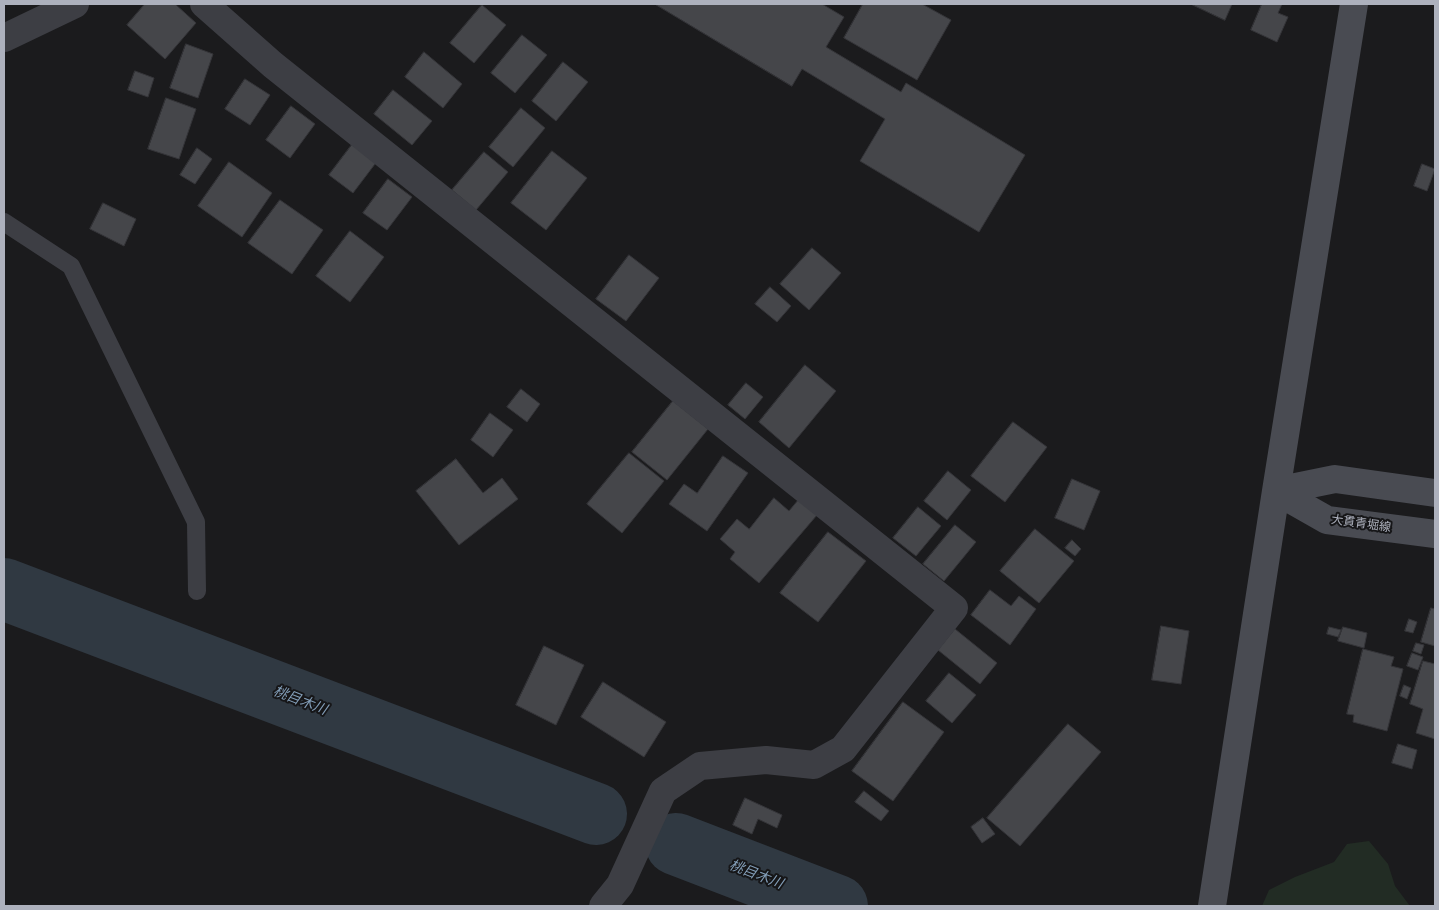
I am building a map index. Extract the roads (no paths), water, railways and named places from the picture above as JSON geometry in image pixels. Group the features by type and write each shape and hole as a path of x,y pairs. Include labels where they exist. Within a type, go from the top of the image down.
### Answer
{"street":[{"path":"4,38 75,4"},
{"path":"204,4 280,72 954,608 843,749 814,765 766,760 700,766 663,791 620,885 603,906"},
{"path":"1212,906 1354,4"},
{"path":"1276,491 1335,479 1435,493"},
{"name":"大貫青堀線","path":"1276,491 1327,520 1435,534"}],"lane":[{"path":"4,222 71,266 196,522 197,591"}],"waterway":[{"name":"桃目木川","path":"4,589 596,814"},
{"name":"桃目木川","path":"676,844 837,906"}]}
